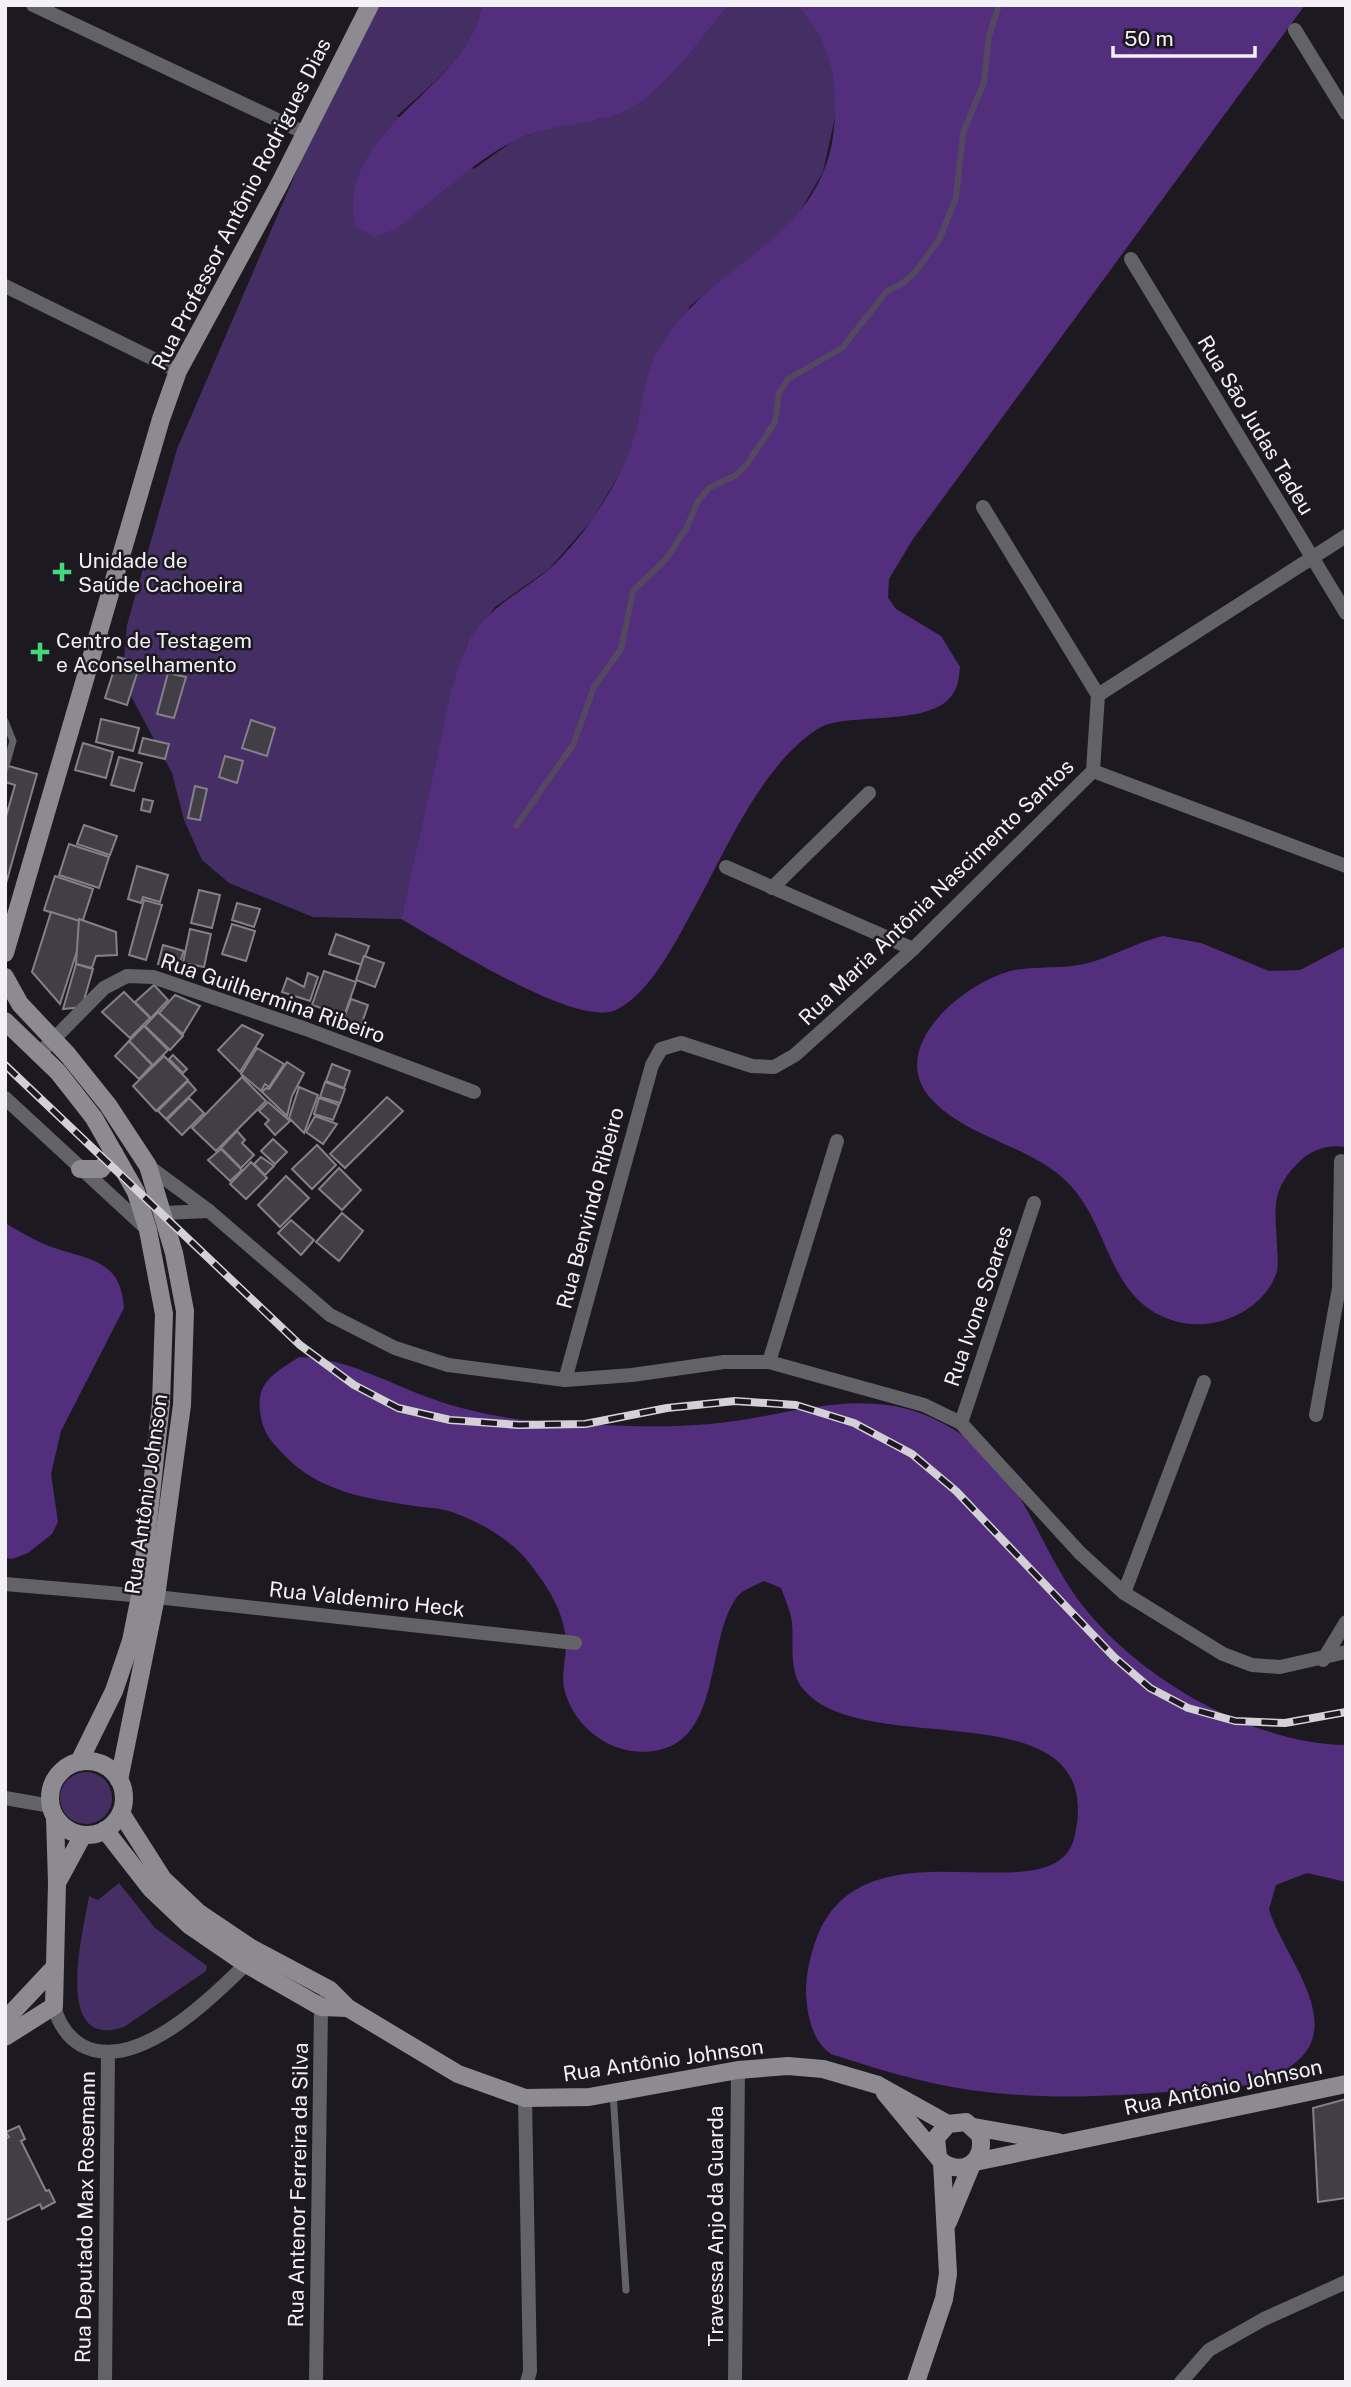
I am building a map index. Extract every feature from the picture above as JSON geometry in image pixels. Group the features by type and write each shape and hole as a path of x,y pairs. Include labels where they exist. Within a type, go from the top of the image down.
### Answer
{"main road":[{"name":"Rua Professor Antônio Rodrigues Dias","path":"5,953 20,910 161,419 178,371 370,5"},
{"path":"5,922 20,910"},
{"name":"Rua Antônio Johnson","path":"5,977 20,1004 108,1105 148,1166 163,1213 185,1311 186,1352 182,1405 119,1780"},
{"name":"Rua Antônio Johnson","path":"5,1021 40,1053 94,1118 114,1153 143,1209 164,1314 164,1352 148,1596 114,1691 79,1762"},
{"path":"80,1169 101,1169 114,1153"},
{"path":"5,2037 54,2006 52,1970 57,1883 50,1795 59,1774 79,1762 102,1765 119,1780 124,1802 121,1813 105,1830 83,1835 62,1826 53,1812"},
{"name":"Rua Antônio Johnson","path":"121,1813 163,1879 199,1913 251,1948 330,1990 348,2008 458,2074 525,2098 589,2097 738,2070 788,2066 823,2069 878,2085 948,2124"},
{"name":"Rua Antônio Johnson","path":"105,1830 151,1889 189,1925 246,1964 321,2007 348,2008"},
{"path":"57,1883 83,1835"},
{"path":"5,2020 52,1970"},
{"name":"Rua Antônio Johnson","path":"974,2163 1346,2084"},
{"path":"878,2085 940,2159 957,2169 974,2163"},
{"path":"916,2382 944,2299 948,2274 946,2225 936,2138 948,2124 966,2122 974,2127 982,2144 946,2225"},
{"name":"Rua Antônio Johnson","path":"974,2127 1068,2144"}],"street":[{"path":"33,5 305,133"},
{"path":"1294,30 1346,113"},
{"name":"Rua São Judas Tadeu","path":"1130,259 1346,613"},
{"path":"5,286 178,371"},
{"path":"983,507 1098,695 1346,536"},
{"name":"Rua Maria Antônia Nascimento Santos","path":"661,1049 681,1043 752,1066 774,1068 795,1055 913,948 1093,771 1098,695"},
{"path":"1093,771 1346,866"},
{"path":"772,888 869,793"},
{"path":"726,867 913,948"},
{"name":"Rua Guilhermina Ribeiro","path":"40,1053 104,988 127,976 153,977 306,1029 474,1092"},
{"name":"Rua Benvindo Ribeiro","path":"565,1380 652,1065 661,1049"},
{"path":"5,1098 148,1230"},
{"path":"769,1362 837,1141"},
{"path":"1316,1415 1343,1289 1340,1161"},
{"path":"148,1166 209,1211 330,1315 395,1348 448,1365 565,1380 632,1375 724,1362 769,1362 924,1405 961,1423 1080,1553 1124,1593 1223,1654 1252,1665 1280,1667 1322,1660 1346,1652"},
{"name":"Rua Ivone Soares","path":"961,1423 1034,1203"},
{"path":"163,1213 209,1211"},
{"path":"1124,1593 1205,1382"},
{"name":"Rua Valdemiro Heck","path":"5,1584 148,1596 575,1643"},
{"path":"1322,1660 1346,1622"},
{"path":"5,1798 53,1812"},
{"name":"Rua Deputado Max Rosemann","path":"104,2382 107,2052 130,2051 145,2043 209,2001 246,1964"},
{"name":"Rua Antenor Ferreira da Silva","path":"316,2382 321,2007 330,1990"},
{"path":"54,2006 63,2028 75,2041 90,2049 107,2052"},
{"name":"Travessa Anjo da Guarda","path":"735,2382 738,2070"},
{"path":"525,2098 530,2371 527,2382"},
{"path":"1181,2382 1209,2350 1264,2319 1346,2281"}],"lane":[{"path":"5,721 13,741 5,769"},
{"path":"613,2092 626,2290"}],"shaded area":[{"path":"368,5 481,5 477,22 461,53 397,116 474,169 514,140 546,129 601,119 710,26 729,5 796,5 813,21 828,49 835,80 836,113 823,172 799,213 774,241 690,306 625,465 592,520 549,569 495,607 466,646 446,716 401,919 313,917 229,883 202,860 184,820 172,773 132,698 123,671 127,625 177,449"},
{"path":"481,5 729,5 661,85 634,106 606,118 530,134 502,147 396,229 374,237 355,226 354,192 365,162 384,135 455,60 472,34"},
{"path":"796,5 1305,5 913,539 889,579 888,598 896,609 941,636 960,667 957,686 947,701 934,709 916,714 838,722 813,732 786,756 760,789 682,930 653,977 641,991 616,1010 597,1012 571,1007 509,980 401,919 450,698 461,659 481,623 547,571 572,546 617,479 631,448 647,378 661,345 685,313 771,240 797,214 818,184 831,147 834,87 826,49 814,26"},
{"path":"1163,936 1201,943 1269,971 1300,970 1346,946 1346,1147 1333,1146 1314,1151 1289,1173 1277,1200 1278,1265 1271,1284 1263,1296 1240,1314 1212,1323 1183,1323 1158,1314 1139,1301 1113,1263 1082,1200 1067,1182 1035,1159 963,1124 947,1113 932,1100 919,1080 917,1059 924,1039 937,1019 974,987 995,976 1015,970 1084,964"},
{"path":"5,1223 44,1244 85,1257 107,1269 116,1278 124,1308 61,1431 51,1474 58,1522 52,1534 28,1553 12,1559 5,1558"},
{"path":"299,1357 350,1366 455,1406 523,1420 667,1426 737,1421 820,1406 876,1404 903,1408 930,1417 958,1432 998,1466 1025,1507 1065,1580 1088,1612 1116,1642 1150,1670 1226,1715 1267,1731 1307,1741 1346,1745 1346,1882 1307,1873 1276,1885 1269,1909 1308,1993 1313,2010 1315,2027 1307,2050 1297,2062 1283,2071 1262,2081 1242,2086 1074,2096 1023,2095 952,2087 900,2075 831,2054 819,2042 812,2027 806,1986 817,1937 841,1900 875,1881 915,1873 1034,1870 1061,1859 1075,1835 1075,1788 1055,1759 1020,1742 975,1733 877,1722 835,1711 804,1690 799,1683 794,1667 792,1623 788,1606 781,1588 764,1581 739,1594 727,1616 702,1709 692,1729 676,1743 654,1751 639,1752 611,1745 587,1729 570,1706 564,1686 566,1640 562,1619 554,1599 523,1555 484,1527 452,1512 362,1497 329,1486 299,1468 273,1443 262,1423 260,1396 274,1374"},
{"path":"86,1772 96,1774 104,1780 110,1788 110,1808 104,1816 96,1822 86,1824 76,1822 68,1816 62,1808 60,1798 62,1788 68,1780 76,1774"},
{"path":"119,1883 155,1928 207,1966 206,1971 124,2027 101,2030 87,2022 80,2005 77,1983 82,1934 89,1896 98,1900"}],"building":[{"path":"118,657 140,664 127,705 105,698"},
{"path":"168,673 186,677 174,718 157,714"},
{"path":"101,719 139,728 133,751 96,742"},
{"path":"251,720 275,728 267,756 242,748"},
{"path":"143,738 169,744 165,759 139,753"},
{"path":"83,743 113,752 106,778 75,770"},
{"path":"225,756 243,761 237,783 219,777"},
{"path":"119,757 142,763 134,791 111,785"},
{"path":"5,765 37,774 5,887 5,820 15,785 5,782"},
{"path":"195,786 207,789 200,820 188,818"},
{"path":"143,799 153,801 150,812 141,810"},
{"path":"84,825 117,836 110,855 77,844"},
{"path":"69,844 109,857 99,888 59,875"},
{"path":"137,866 168,875 160,902 143,897 141,903 128,899"},
{"path":"55,876 93,889 82,923 44,910"},
{"path":"199,890 220,895 212,928 191,923"},
{"path":"144,900 162,905 146,960 129,955"},
{"path":"237,903 260,909 254,927 232,920"},
{"path":"51,912 86,923 60,1004 32,972"},
{"path":"79,919 116,932 117,955 96,956 92,968 76,964"},
{"path":"232,924 255,931 246,961 222,954"},
{"path":"190,929 211,934 204,967 183,963"},
{"path":"336,934 369,946 362,965 329,954"},
{"path":"163,945 184,951 177,970 158,964"},
{"path":"364,956 384,963 375,987 356,980"},
{"path":"76,964 93,969 82,1007 63,1009"},
{"path":"324,971 356,982 344,1016 312,1005"},
{"path":"308,973 318,977 310,1001 282,992 287,978 304,987"},
{"path":"154,985 168,1000 151,1018 135,1002"},
{"path":"124,992 150,1018 130,1038 102,1012"},
{"path":"175,995 200,1006 183,1034 159,1013"},
{"path":"351,999 368,1005 359,1032 341,1026"},
{"path":"158,1012 183,1036 170,1050 145,1026"},
{"path":"242,1025 263,1035 240,1072 218,1050"},
{"path":"144,1026 168,1050 153,1065 129,1041"},
{"path":"129,1041 152,1065 139,1079 115,1056"},
{"path":"257,1048 284,1064 269,1087 265,1084 261,1091 241,1074"},
{"path":"173,1055 187,1069 183,1073 169,1059"},
{"path":"164,1056 188,1080 156,1111 133,1086"},
{"path":"287,1062 304,1073 292,1096 287,1116 262,1092 266,1088 269,1089"},
{"path":"332,1064 350,1071 344,1088 326,1081"},
{"path":"242,1077 266,1101 216,1151 192,1128"},
{"path":"188,1081 196,1090 166,1119 158,1111"},
{"path":"325,1082 345,1089 340,1103 320,1097"},
{"path":"299,1087 318,1095 304,1133 289,1118"},
{"path":"387,1097 403,1111 345,1168 330,1154"},
{"path":"189,1098 204,1113 182,1135 167,1120"},
{"path":"319,1098 339,1105 333,1120 314,1114"},
{"path":"268,1102 290,1121 275,1135 265,1124 269,1120 259,1111"},
{"path":"315,1116 337,1124 323,1144 306,1132"},
{"path":"237,1131 245,1140 242,1143 254,1155 241,1168 221,1148"},
{"path":"273,1139 287,1152 275,1164 261,1151"},
{"path":"317,1145 336,1165 312,1189 292,1169"},
{"path":"221,1149 242,1170 230,1181 208,1160"},
{"path":"261,1157 274,1166 265,1175 254,1164"},
{"path":"251,1162 267,1178 246,1199 230,1184"},
{"path":"339,1168 361,1190 342,1210 319,1189"},
{"path":"286,1176 309,1198 280,1227 258,1205"},
{"path":"342,1213 363,1231 339,1261 316,1242"},
{"path":"291,1220 314,1240 301,1255 278,1233"},
{"path":"1346,2099 1346,2198 1318,2202 1313,2108"},
{"path":"19,2126 25,2139 21,2141 46,2191 49,2190 55,2202 42,2209 40,2204 5,2221 5,2139 9,2137 6,2132"}],"waterway":[{"path":"516,826 573,745 594,687 621,649 633,591 666,559 686,529 698,501 709,488 736,475 747,464 775,422 779,393 788,379 842,348 887,291 903,283 917,270 939,240 956,198 963,133 984,82 989,36 999,5"}],"railway":[{"path":"5,1065 300,1345 354,1385 398,1408 450,1420 519,1425 585,1424 667,1408 735,1401 796,1405 854,1423 912,1454 956,1491 1114,1657 1150,1688 1188,1708 1235,1721 1285,1723 1346,1712"}],"place":[{"name":"Unidade de Saúde Cachoeira","path":"62,572"},
{"name":"Centro de Testagem e Aconselhamento","path":"40,652"}]}
